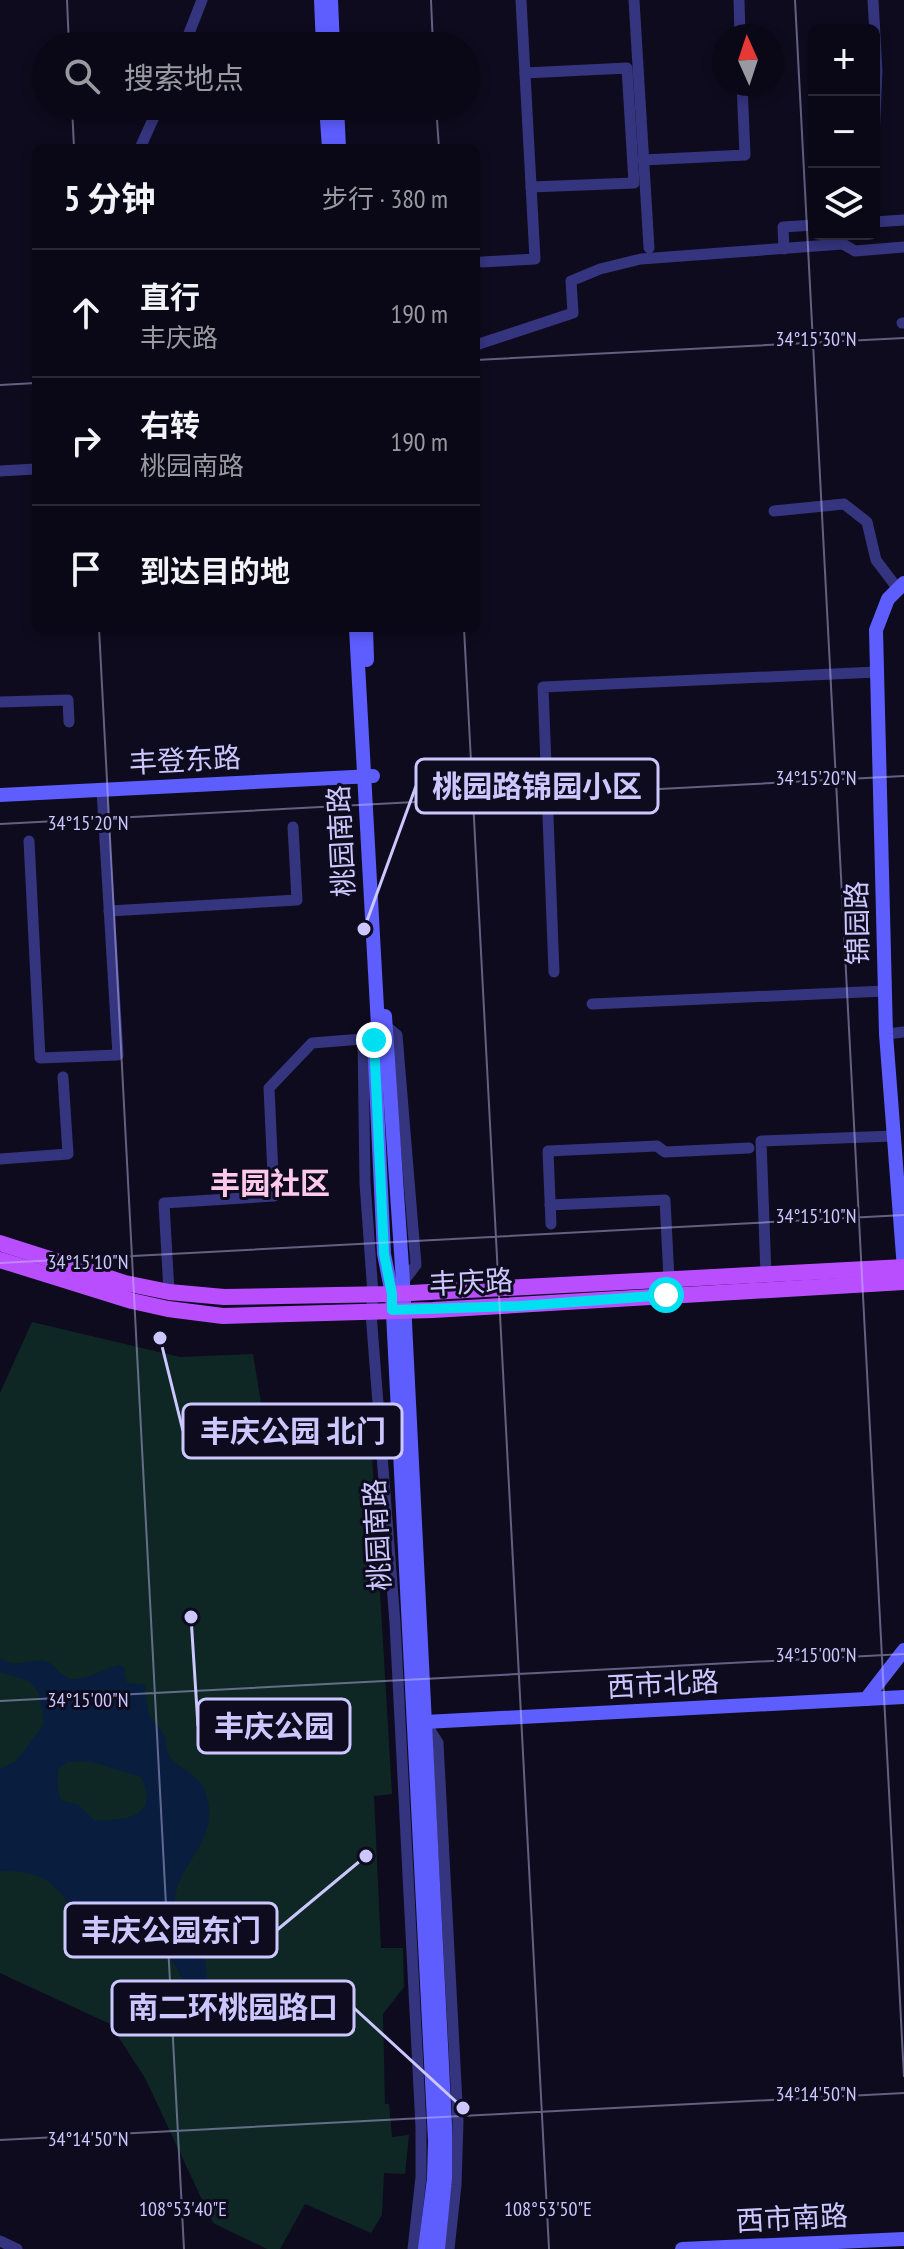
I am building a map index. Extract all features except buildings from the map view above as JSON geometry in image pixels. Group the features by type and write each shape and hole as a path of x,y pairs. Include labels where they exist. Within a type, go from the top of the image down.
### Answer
{"main road":[{"path":"321,0 322,32"},
{"path":"331,0 332,32"},
{"path":"327,120 329,144"},
{"path":"338,120 339,144"},
{"name":"锦园路","path":"901,586 888,599 876,630 886,1034 904,1268"},
{"name":"桃园南路","path":"356,632 382,1026 374,1040 384,1254 399,1298 425,1722 445,2125 445,2178 438,2249"},
{"name":"桃园南路","path":"366,632 368,776"},
{"name":"丰登东路","path":"0,795 368,776"},
{"name":"丰庆路","path":"0,1243 125,1283 169,1292 224,1297 373,1294 520,1306 904,1282"},
{"name":"丰庆路","path":"0,1260 132,1301 192,1313 263,1317 371,1313 399,1298 669,1279 904,1268"},
{"name":"桃园南路","path":"399,1298 435,2141 425,2249"},
{"path":"866,1699 904,1650"},
{"name":"西市北路","path":"425,1722 904,1697"},
{"name":"西市南路","path":"682,2249 904,2239"}],"street":[{"path":"189,32 202,0"},
{"path":"482,262 535,259 521,0"},
{"path":"634,0 649,248"},
{"path":"739,0 740,24"},
{"path":"873,0 876,96"},
{"path":"525,73 627,68 634,183 531,187"},
{"path":"643,160 745,155 743,96"},
{"path":"142,144 153,120"},
{"path":"880,222 904,220"},
{"path":"784,249 783,227 808,225"},
{"path":"480,344 573,313 571,281 600,269 641,259 843,244 855,251 904,247"},
{"path":"0,471 32,469"},
{"path":"774,511 844,504 867,522 876,560 901,586"},
{"path":"554,972 543,687 877,672"},
{"path":"0,702 68,700 69,722"},
{"path":"29,841 40,1058 118,1055 102,791"},
{"path":"109,911 297,900 293,827"},
{"path":"592,1004 885,991"},
{"path":"169,1292 164,1203 274,1196 269,1088 312,1043 363,1039 382,1026 397,1035 416,1265 399,1298"},
{"path":"886,1034 904,1032"},
{"path":"363,1039 365,1183 373,1294 371,1313 395,1623 421,2127 421,2177 413,2249"},
{"path":"0,1159 68,1154 63,1077"},
{"path":"766,1274 761,1141 893,1136"},
{"path":"551,1224 548,1151 657,1146 665,1152 749,1148"},
{"path":"550,1205 665,1200 669,1279"},
{"path":"425,1722 438,1743 458,2122 456,2185 449,2249"},
{"path":"0,2241 17,2249"}],"green space":[{"path":"32,1322 180,1357 253,1354 264,1421 286,1439 371,1440 392,1794 374,1796 381,1948 403,1948 404,1987 383,2014 385,2104 389,2104 392,2137 409,2135 405,2174 384,2173 382,2215 371,2233 305,2204 280,2249 267,2249 213,2223 145,2078 110,2024 0,1973 0,1393"}],"water":[{"path":"0,1658 12,1663 48,1662 71,1679 87,1677 120,1665 124,1668 127,1683 145,1685 151,1718 164,1735 169,1756 200,1782 209,1805 204,1837 181,1879 175,1908 180,1922 203,1954 207,1978 203,2003 191,2001 179,1971 166,1953 146,1944 90,1933 80,1925 64,1898 50,1883 23,1872 0,1871 0,1769 16,1761 44,1724 39,1693 29,1681 0,1672","holes":["89,1761 141,1777 146,1801 143,1809 127,1818 94,1820 79,1805 61,1800 58,1791 58,1769 68,1762"]}],"place":[{"name":"桃园路锦园小区","path":"364,929"},
{"name":"丰庆公园 北门","path":"160,1338"},
{"name":"丰庆公园","path":"191,1617"},
{"name":"丰庆公园东门","path":"366,1856"},
{"name":"南二环桃园路口","path":"463,2108"}],"district":[{"name":"丰园社区","path":"270,1184"}],"route":[{"path":"374,1040 384,1263 392,1294 392,1310 520,1306 666,1295"}]}
